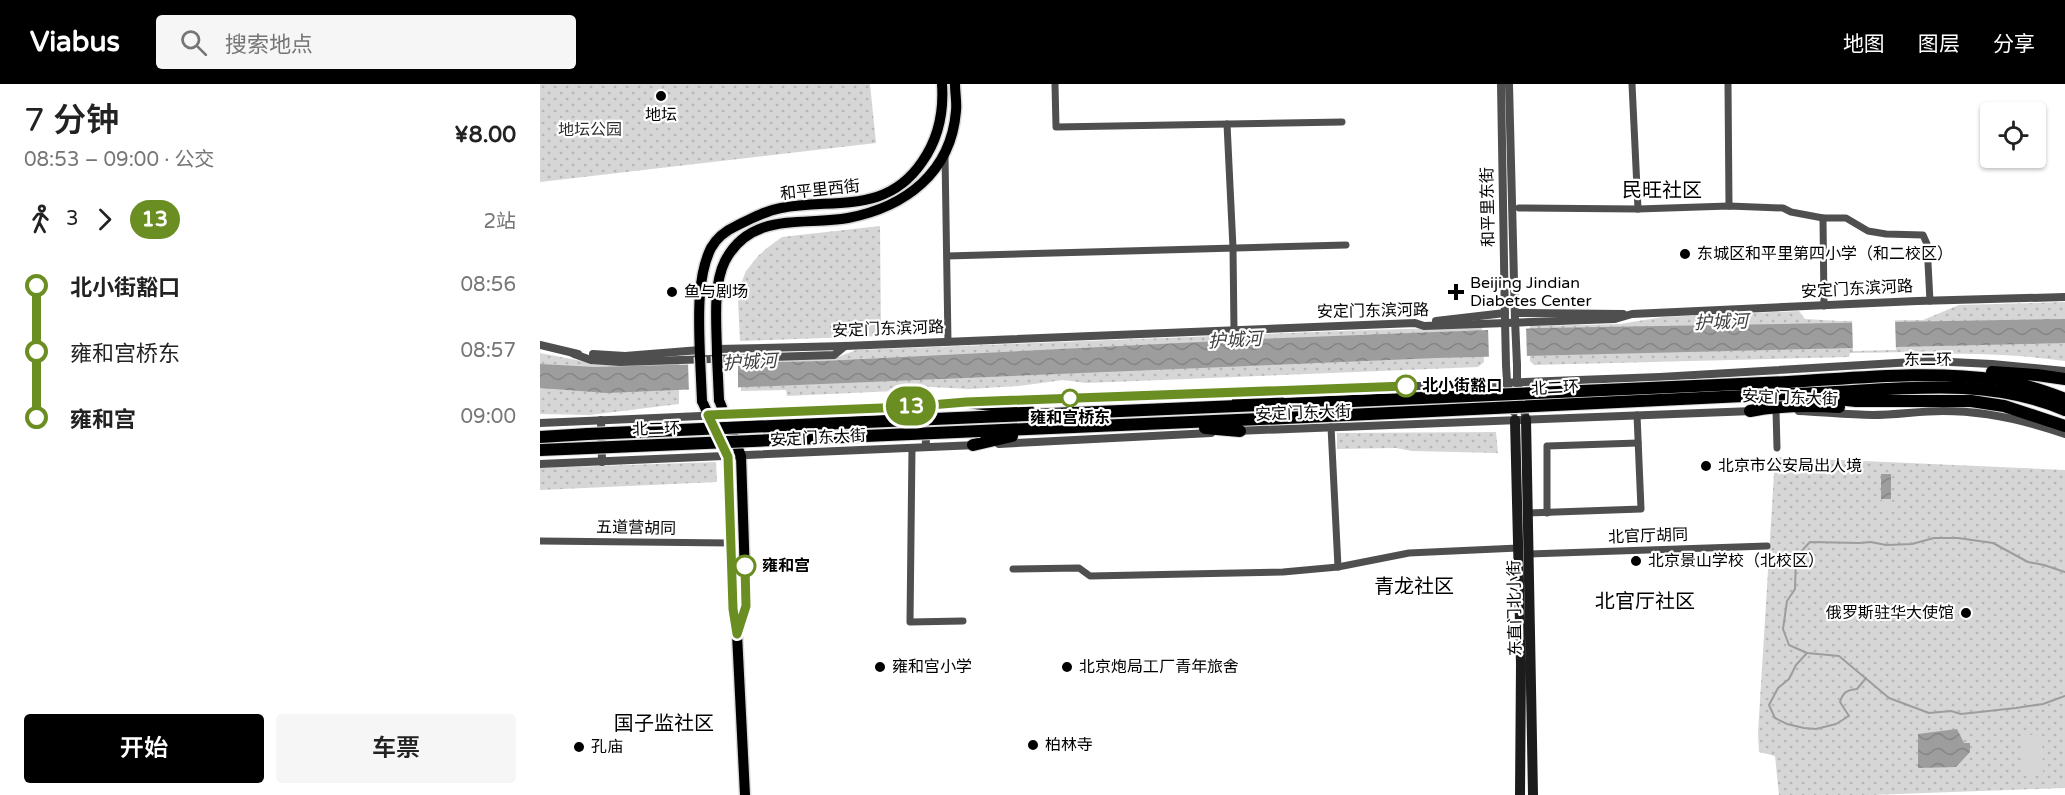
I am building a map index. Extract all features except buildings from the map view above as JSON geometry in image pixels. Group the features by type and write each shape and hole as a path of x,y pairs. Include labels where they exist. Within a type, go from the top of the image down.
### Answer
{"highway":[{"path":"1923,374 2012,373 2065,379"},
{"name":"东二环","path":"1790,390 1923,374 2001,380 2040,389 2065,399"},
{"path":"2001,380 2046,386 2065,392"},
{"name":"北二环","path":"540,437 1284,404 1959,387 2024,397 2065,410"},
{"path":"1790,390 1856,401 1971,400 2004,406 2065,426"},
{"name":"北二环","path":"540,450 1285,418 1790,390"},
{"path":"1191,408 1287,391"},
{"path":"1750,411 1777,405 1871,407 1917,401"},
{"path":"966,402 1062,413"},
{"path":"1159,424 1240,431"},
{"path":"973,445 1043,428"}],"main road":[{"name":"和平里西街","path":"708,415 702,401 700,353 702,273 711,248 719,236 758,214 781,208 868,201 896,189 914,175 929,152 939,130 944,105 942,84"},
{"name":"和平里西街","path":"725,414 719,400 716,315 719,279 725,261 744,238 756,230 775,223 846,218 881,210 910,195 933,173 945,152 953,131 956,110 955,84"},
{"path":"725,414 741,456 746,606 737,634"},
{"path":"708,415 728,457 733,609 737,634 745,795"},
{"name":"东直门北小街","path":"1520,795 1529,554 1521,420"},
{"name":"东直门北小街","path":"1521,420 1518,548 1533,795"}],"street":[{"path":"1055,84 1056,127 1342,122"},
{"name":"和平里东街","path":"1501,84 1510,316 1521,420"},
{"name":"和平里东街","path":"1509,84 1510,316 1506,365 1508,382 1521,420"},
{"path":"1632,84 1638,209"},
{"path":"1728,84 1729,206"},
{"path":"1227,124 1234,330"},
{"path":"945,152 948,342"},
{"path":"1519,208 1638,209 1729,206 1783,208 1791,212 1823,218 1846,218 1868,231 1923,235 1927,244 1930,301"},
{"path":"1823,218 1824,306"},
{"path":"946,256 1347,244"},
{"name":"安定门东滨河路","path":"717,352 1414,323 1425,326 1615,319 1632,314 2065,297"},
{"path":"1414,323 1510,316 1632,314"},
{"path":"540,345 591,360 632,362 834,355 845,346"},
{"path":"574,354 625,356 700,353"},
{"name":"安定门东大街","path":"540,423 966,402 1660,377 1930,362 1992,364 2065,371"},
{"path":"1660,377 1660,414"},
{"path":"1541,380 1543,419"},
{"path":"1458,384 1459,423"},
{"path":"1368,387 1370,426"},
{"path":"925,405 926,447"},
{"path":"1776,410 1777,448"},
{"name":"安定门东大街","path":"540,464 1331,427 1776,410 1839,415 1942,411 1993,414 2038,424 2065,434"},
{"path":"1528,513 1641,509 1637,415"},
{"path":"601,420 602,462"},
{"path":"1331,427 1338,567"},
{"path":"1546,513 1546,447 1638,443"},
{"path":"912,448 910,622 963,621"},
{"name":"五道营胡同","path":"540,541 731,543"},
{"name":"北官厅胡同","path":"1529,554 1767,546"},
{"path":"1013,569 1079,568 1090,576 1283,572 1338,567 1409,553 1518,548"}],"green space":[{"name":"地坛公园","path":"540,84 870,84 876,143 540,182"},
{"path":"880,226 881,336 740,341 738,300 740,286 746,271 767,248 782,237"},
{"path":"2065,302 2065,361 1989,354 1912,355 1911,352 1850,353 1849,357 1534,365 1530,361 1530,326 1620,324 1663,317 1799,311 1805,319 1923,320 1959,305"},
{"path":"1482,327 1484,362 1478,367 1086,383 1063,380 969,389 931,387 787,396 786,390 741,391 740,361 838,357 856,350"},
{"path":"540,353 587,362 679,363 679,404 590,415 540,414"},
{"path":"1496,432 1498,453 1412,451 1396,448 1337,449 1337,433"},
{"path":"1775,457 2065,470 2065,788 1871,795 1779,795 1775,756 1759,752 1758,733"},
{"path":"716,462 717,482 540,490 540,468"},
{"path":"1879,501 1895,502 1895,511 1879,511"},
{"path":"2022,735 2042,735 2043,773 2022,774"}],"water":[{"path":"2065,319 2065,343 1436,358 607,393 540,388 540,364 595,367 824,361 1259,339 1540,328"},
{"path":"1881,474 1891,474 1891,499 1881,499"},
{"path":"1957,729 1964,743 1970,743 1970,752 1956,767 1918,768 1918,734"}],"pier":[{"path":"1895,319 1896,350 1853,351 1852,320"},
{"path":"1526,325 1527,359 1489,360 1488,327"},
{"path":"738,360 738,391 689,393 688,362"}],"waterway":[{"path":"2065,572 2028,562 1993,543 1958,538 1934,538 1912,544 1886,545 1871,542 1810,542 1796,557 1795,589 1787,601 1783,629 1789,645 1807,653 1839,656 1889,698 1929,713 1951,711 1961,714 2016,708 2043,704 2065,696"},
{"path":"1807,653 1796,665 1789,679 1778,688 1769,705 1775,718 1787,724 1816,729 1836,724 1849,716 1840,702 1844,694 1857,689 1866,678"}],"bus line":[{"name":"13","path":"745,566 746,606 737,634 733,609 728,457 708,415 907,407 966,402 1406,386"}],"place":[{"name":"地坛","path":"661,96"},
{"name":"东城区和平里第四小学（和二校区）","path":"1685,254"},
{"name":"鱼与剧场","path":"672,292"},
{"name":"Beijing Jindian Diabetes Center","path":"1456,292"},
{"name":"北小街豁口","path":"1406,386"},
{"name":"雍和宫桥东","path":"1070,398"},
{"name":"北京市公安局出人境","path":"1706,466"},
{"name":"北京景山学校（北校区）","path":"1636,561"},
{"name":"雍和宫","path":"745,566"},
{"name":"俄罗斯驻华大使馆","path":"1966,613"},
{"name":"雍和宫小学","path":"880,667"},
{"name":"北京炮局工厂青年旅舍","path":"1067,667"},
{"name":"柏林寺","path":"1033,745"},
{"name":"孔庙","path":"579,747"}],"district":[{"name":"民旺社区","path":"1662,191"},
{"name":"青龙社区","path":"1414,587"},
{"name":"北官厅社区","path":"1645,602"},
{"name":"国子监社区","path":"664,724"}],"water label":[{"name":"护城河","path":"1721,322"},
{"name":"护城河","path":"1235,340"},
{"name":"护城河","path":"750,362"}]}
